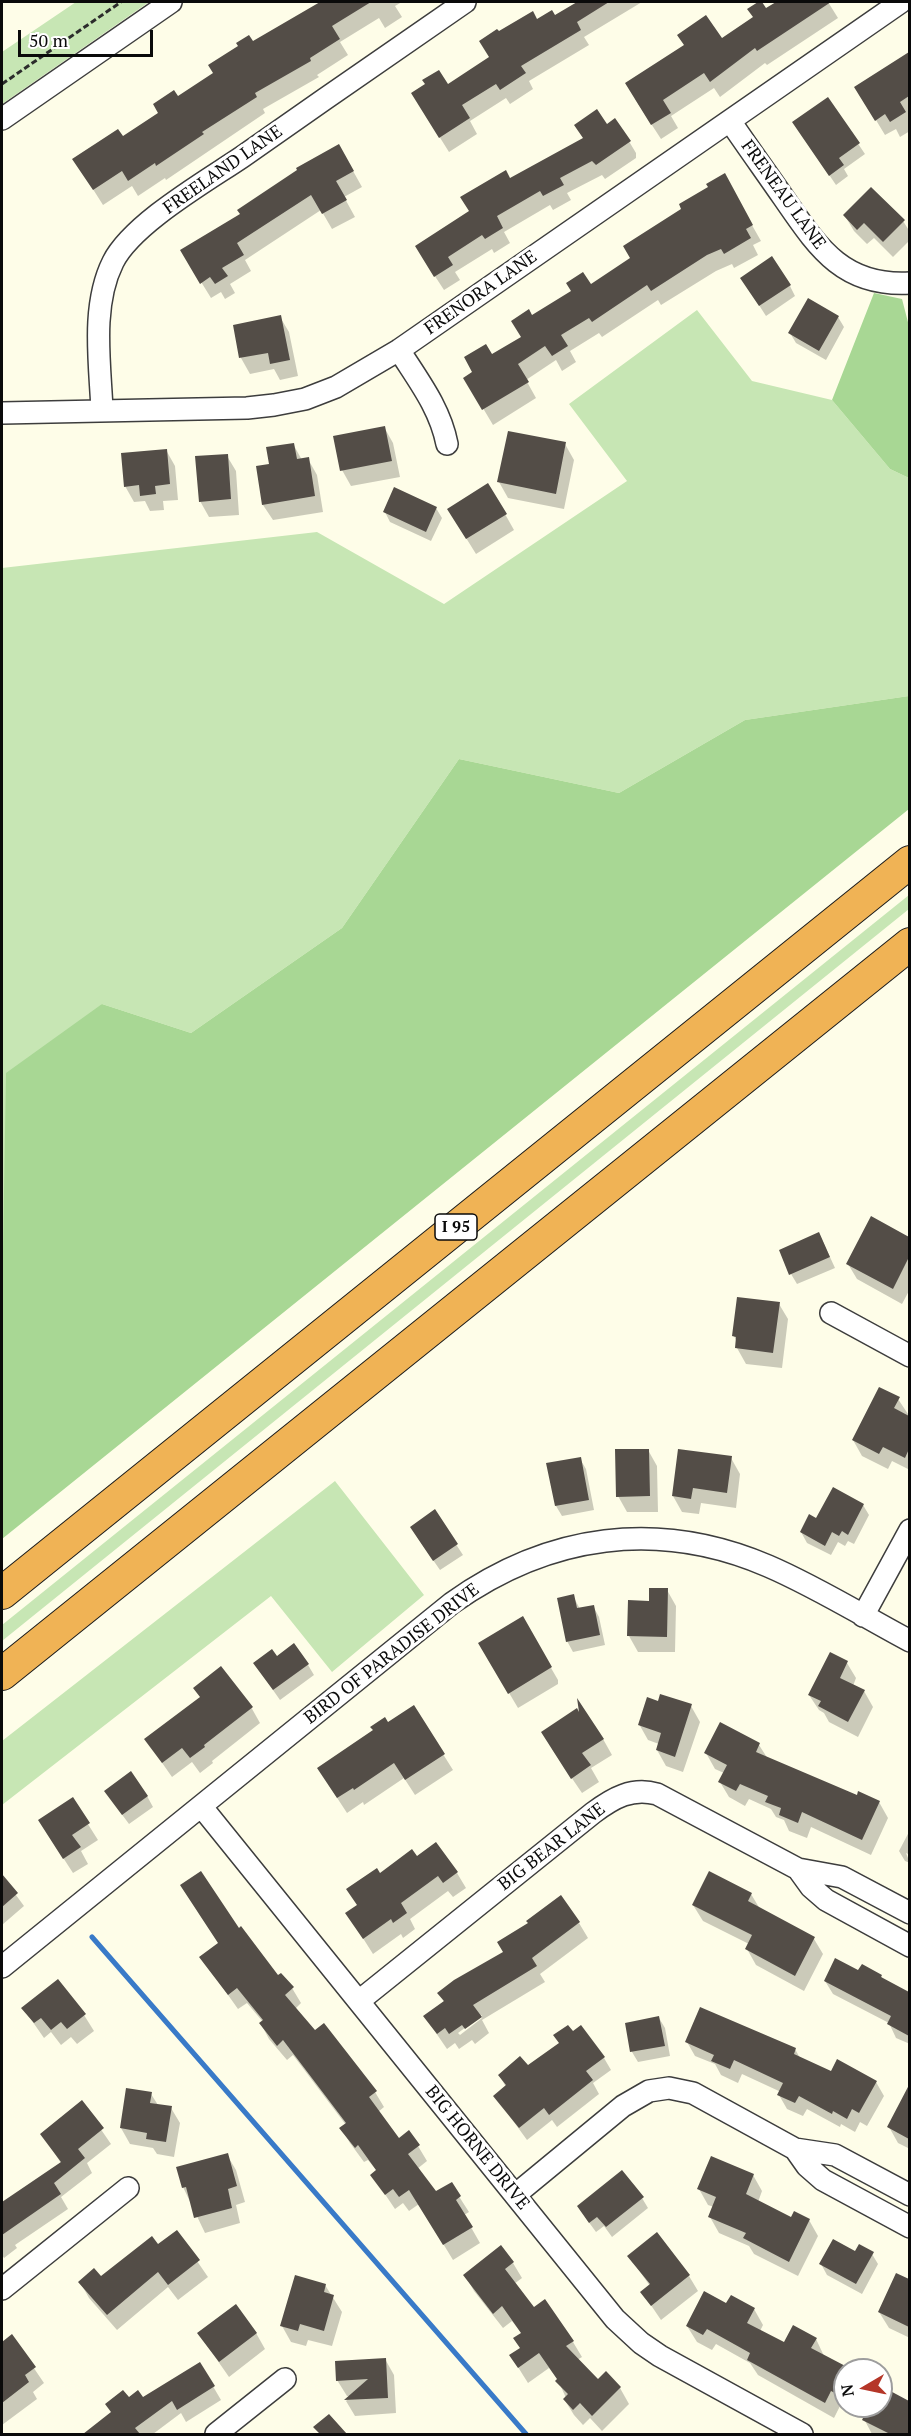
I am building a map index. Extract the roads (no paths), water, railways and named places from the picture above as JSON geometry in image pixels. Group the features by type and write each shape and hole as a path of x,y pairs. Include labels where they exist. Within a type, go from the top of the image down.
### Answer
{"highway":[{"name":"I 95","path":"2,1593 909,862"},
{"path":"2,1674 909,944"}],"street":[{"path":"2,119 171,2"},
{"name":"FREELAND LANE","path":"102,410 100,330 102,300 112,264 130,238 172,206 465,2"},
{"name":"FRENORA LANE","path":"2,413 254,407 305,399 336,387 399,350 901,2"},
{"name":"FRENEAU LANE","path":"730,121 809,234 832,260 844,269 870,279 898,284 909,283"},
{"path":"399,350 436,409 442,422 447,444"},
{"path":"831,1313 909,1356"},
{"path":"863,1616 909,1530"},
{"name":"BIRD OF PARADISE DRIVE","path":"2,1967 452,1603 504,1571 543,1554 581,1545 626,1539 671,1540 702,1545 770,1567 909,1641"},
{"name":"BIG BEAR LANE","path":"359,2001 593,1813 623,1795 644,1791 657,1794 798,1869 842,1877 909,1913"},
{"name":"BIG HORNE DRIVE","path":"201,1806 606,2308 641,2343 678,2367 802,2434"},
{"name":"BIG BEAR LANE","path":"798,1869 811,1887 826,1900 909,1946"},
{"path":"515,2195 623,2106 640,2095 659,2089 677,2088 693,2093 795,2149 835,2155 909,2195"},
{"path":"795,2149 807,2166 823,2180 909,2227"},
{"path":"2,2289 128,2188"},
{"path":"216,2434 285,2379"}],"waterway":[{"path":"92,1937 526,2434"}]}
